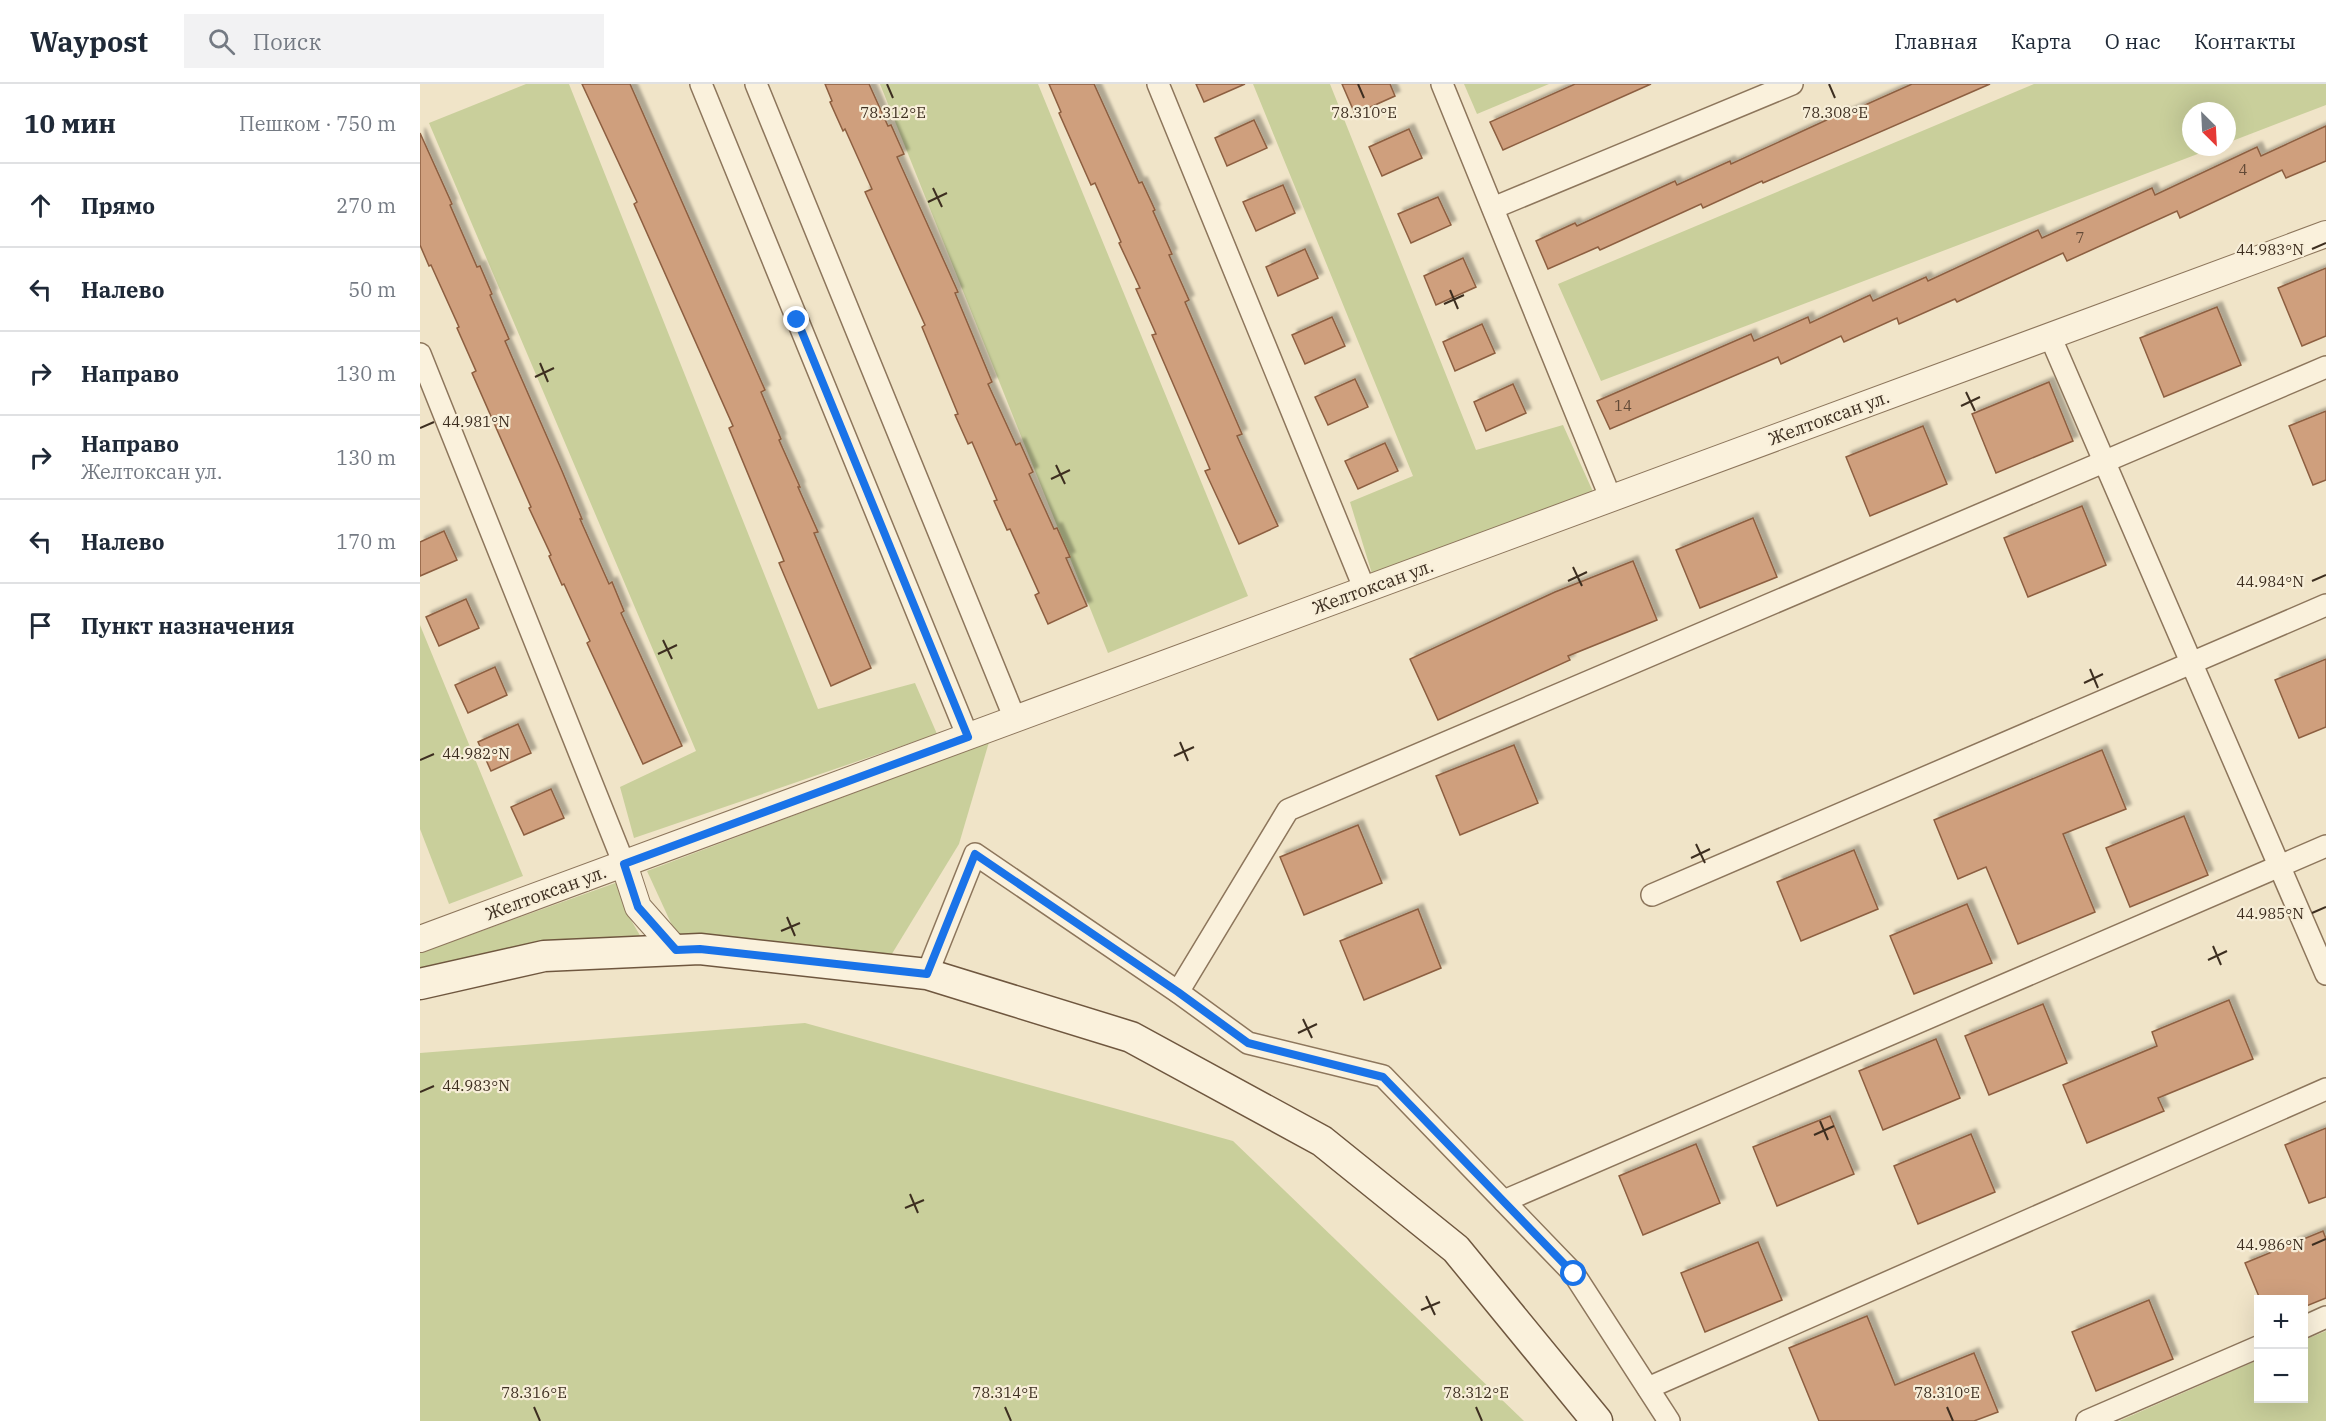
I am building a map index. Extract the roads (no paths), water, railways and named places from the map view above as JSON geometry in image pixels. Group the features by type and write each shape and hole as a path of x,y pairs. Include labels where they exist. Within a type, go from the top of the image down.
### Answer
{"main road":[{"path":"420,984 544,956 700,949 927,974 1131,1037 1322,1141 1456,1249 1596,1421"}],"street":[{"path":"701,84 968,737"},
{"path":"756,84 1015,719"},
{"path":"1158,84 1365,590"},
{"path":"1442,84 1611,499"},
{"path":"1493,208 1792,84"},
{"name":"Желтоксан ул.","path":"420,939 2326,234"},
{"path":"2050,336 2326,975"},
{"path":"420,354 624,864 638,907 676,950"},
{"path":"1178,992 1288,810 2326,367"},
{"path":"1652,895 2326,605"},
{"path":"1504,1201 2326,846"},
{"path":"927,974 975,854 1178,992 1248,1043 1383,1077 1574,1274 1669,1421"},
{"path":"1648,1388 2326,1089"},
{"path":"2308,1325 2326,1317"},
{"path":"2087,1421 2254,1349"}]}
